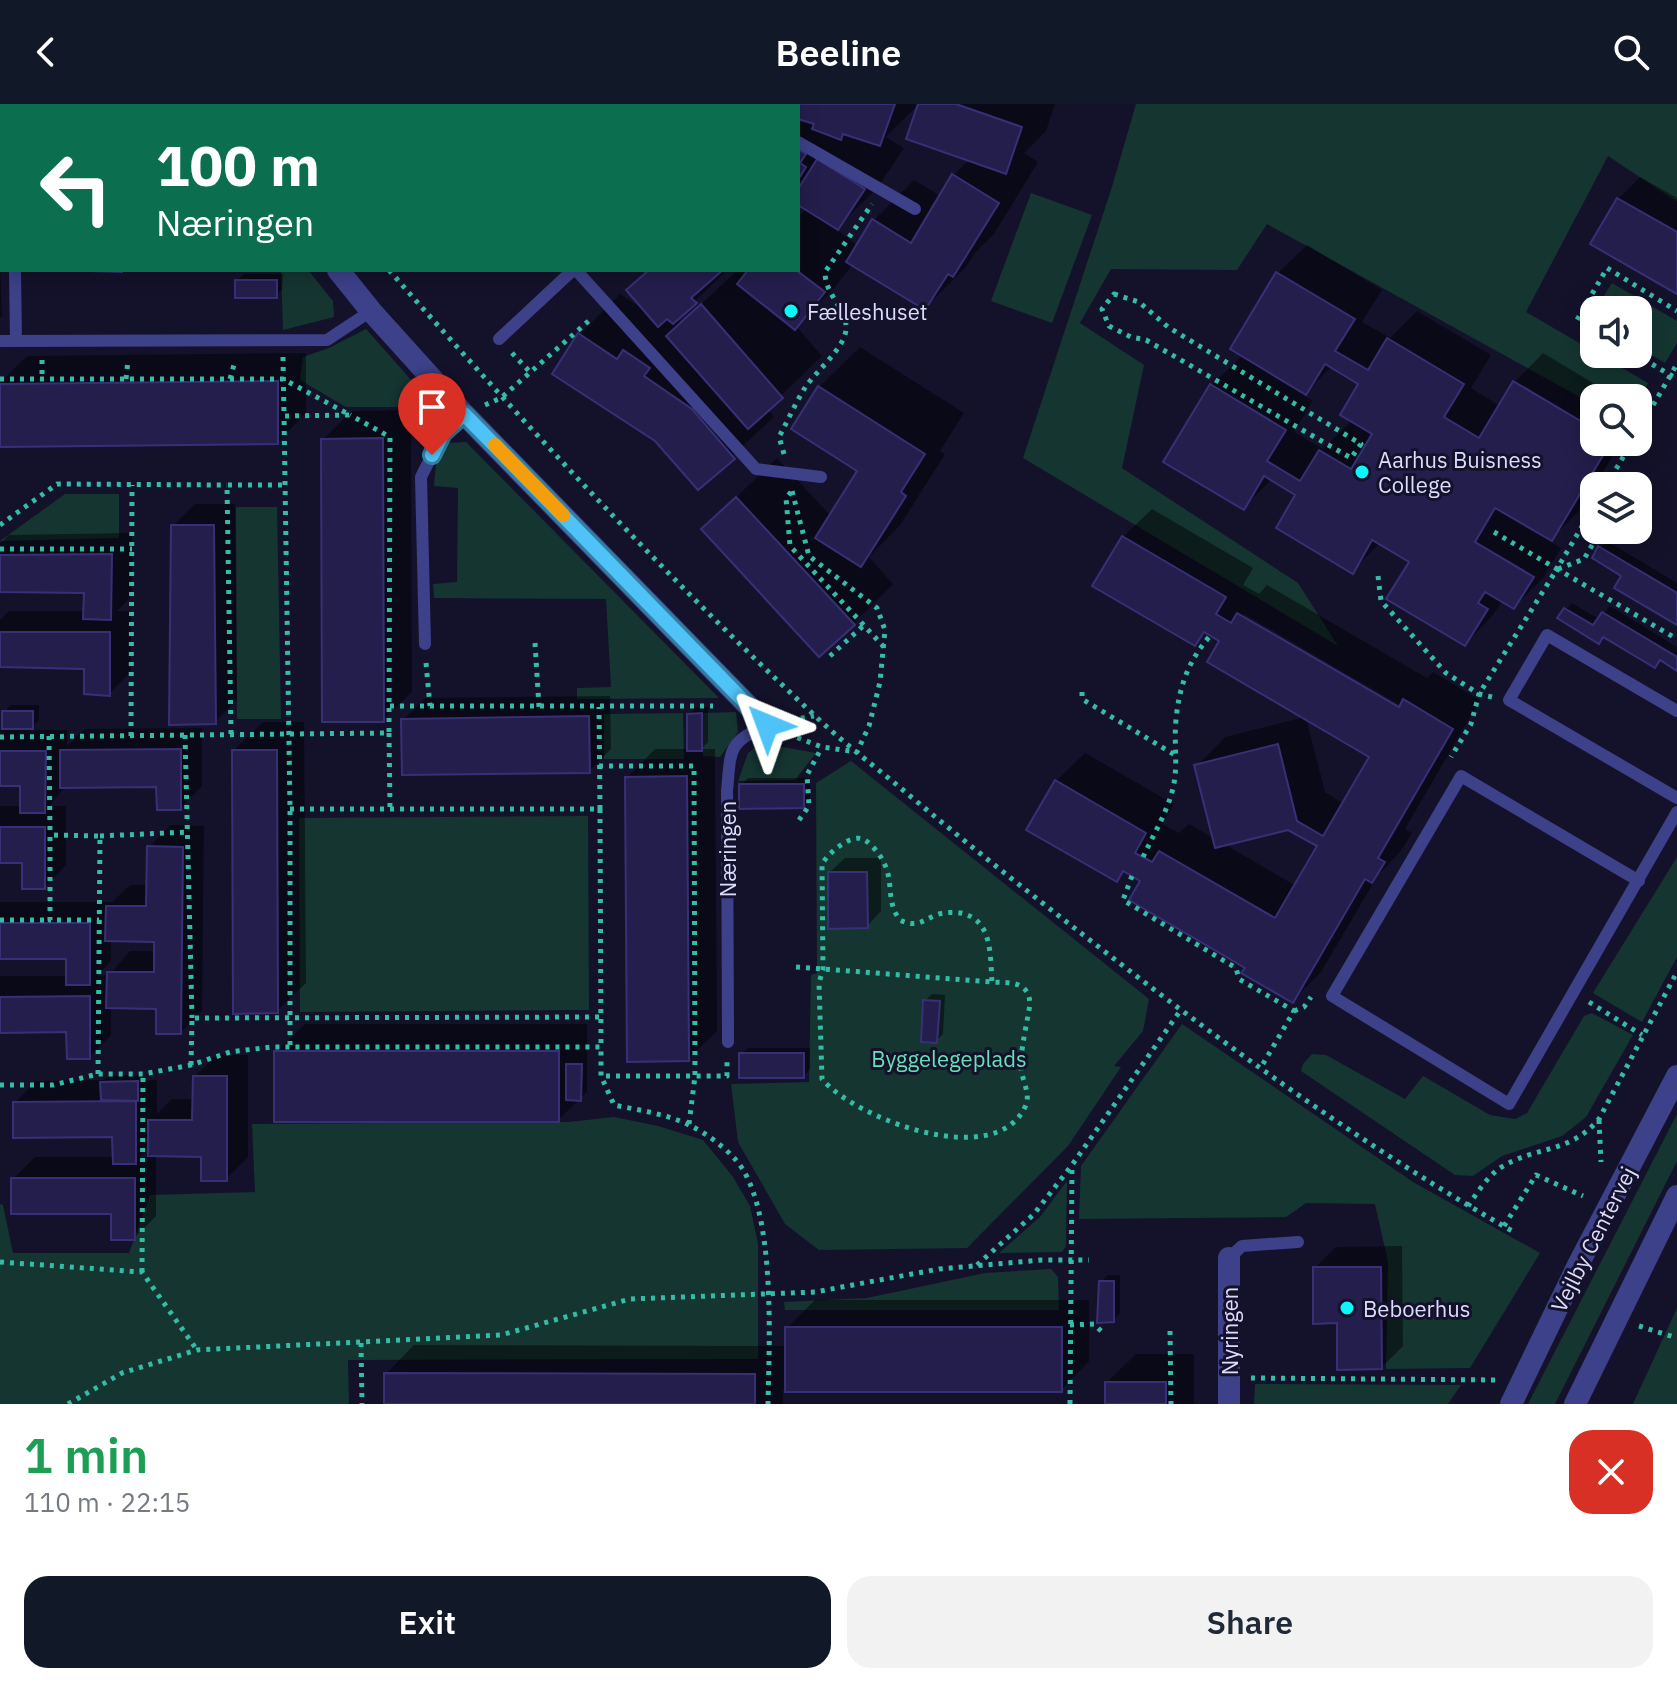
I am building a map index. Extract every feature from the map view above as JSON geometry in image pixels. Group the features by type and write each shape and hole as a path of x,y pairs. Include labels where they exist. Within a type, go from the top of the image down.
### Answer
{"street":[{"path":"340,272 464,414 767,725"},
{"name":"Vejlby Centervej","path":"1511,1404 1579,1263 1677,1076"},
{"path":"1575,1404 1677,1196"},
{"name":"Nyringen","path":"1229,1258 1229,1404"}],"lane":[{"path":"800,143 915,209"},
{"path":"15,272 16,341"},
{"path":"499,339 572,272"},
{"path":"576,272 756,469 821,477"},
{"path":"0,341 327,340 371,311"},
{"path":"425,644 421,477 443,433 464,414"},
{"path":"1677,711 1547,635 1509,700 1677,798"},
{"name":"Næringen","path":"728,1042 727,791 730,756 740,737 767,725"},
{"path":"1639,881 1461,776 1332,996 1509,1104 1639,881 1677,812"},
{"path":"1229,1258 1242,1246 1298,1242"}],"path":[{"path":"1591,296 1607,268 1677,311"},
{"path":"391,272 501,398 674,579 814,716 1002,873 1180,1011 1260,1069 1468,1206 1514,1232"},
{"path":"1114,294 1139,302 1168,327 1361,444 1351,458 1146,340 1131,337 1109,326 1102,309 1114,294"},
{"path":"464,414 501,398 608,304"},
{"path":"1652,364 1674,377"},
{"path":"1652,410 1674,377 1677,364"},
{"path":"0,379 283,379 390,437 390,808"},
{"path":"283,379 290,809 290,1047"},
{"path":"284,416 350,415"},
{"path":"0,525 57,484 284,485"},
{"path":"131,736 132,485"},
{"path":"227,485 231,734"},
{"path":"792,491 786,498 790,546 885,647"},
{"path":"1494,532 1557,569"},
{"path":"1557,569 1580,534"},
{"path":"1557,569 1584,559 1593,544"},
{"path":"0,549 132,549"},
{"path":"1378,576 1381,601 1446,673 1479,694 1471,724 1447,765"},
{"path":"830,656 864,625"},
{"path":"1143,857 1168,806 1175,777 1176,720 1182,684 1194,655 1210,636"},
{"path":"535,643 539,707"},
{"path":"425,644 430,706"},
{"path":"1082,692 1082,699 1176,755"},
{"path":"390,706 718,706"},
{"path":"599,707 601,1076 614,1105 689,1125 737,1160 754,1197 765,1247 769,1292 768,1404"},
{"path":"767,725 822,747 857,752"},
{"path":"0,737 389,733"},
{"path":"185,735 191,1065"},
{"path":"49,736 50,920"},
{"path":"799,820 809,806 807,775 822,747"},
{"path":"599,766 694,766 695,1076 689,1125"},
{"path":"290,809 600,809"},
{"path":"50,835 189,832"},
{"path":"98,1074 100,836"},
{"path":"796,967 823,969 992,982 1019,984 1029,995 1021,1065 1023,1084 1028,1094 1027,1105 1015,1124 992,1136 918,1132 870,1114 822,1079 819,983 823,969 822,864 840,846 859,837 866,840 886,863 894,908 900,920 914,925 950,912 976,918 983,925 988,940 992,982"},
{"path":"1132,876 1123,900 1236,968 1239,979 1294,1011 1260,1069"},
{"path":"0,920 99,920"},
{"path":"1468,1206 1499,1169 1538,1152 1562,1147 1589,1131 1599,1119 1677,972"},
{"path":"1574,993 1642,1035"},
{"path":"976,1266 1034,1214 1180,1011"},
{"path":"192,1018 600,1017"},
{"path":"601,1076 727,1076 728,1042"},
{"path":"0,1085 53,1085 98,1074 143,1074 191,1065 230,1052 290,1047 601,1047"},
{"path":"143,1074 142,1272 197,1350"},
{"path":"1070,1404 1072,1165"},
{"path":"1504,1226 1536,1175 1583,1196"},
{"path":"68,1404 122,1373 197,1350 501,1335 630,1299 815,1292 939,1269 1089,1260"},
{"path":"0,1262 142,1272"},
{"path":"1615,1319 1677,1338"},
{"path":"1070,1325 1094,1324 1102,1332"},
{"path":"1170,1331 1171,1404"},
{"path":"361,1343 362,1404"},
{"path":"1230,1378 1523,1380"}],"green space":[{"path":"1136,104 1677,104 1677,202 1608,156 1526,312 1580,343 1580,368 1622,368 1648,384 1580,384 1580,397 1267,224 1237,270 1111,269 1080,323 1144,365 1122,468 1298,583 1338,646 1023,458"},
{"path":"1031,193 1092,215 1052,323 991,301"},
{"path":"281,272 310,272 333,301 334,317 283,330"},
{"path":"1612,283 1634,296 1604,296"},
{"path":"1652,306 1677,321 1677,343 1665,363 1652,355"},
{"path":"366,329 435,407 346,407 300,380 303,357"},
{"path":"466,442 719,698 577,699 577,688 611,687 606,599 434,598 433,584 457,582 458,488 434,486 436,464 446,443"},
{"path":"65,494 119,494 119,538 0,541"},
{"path":"236,507 277,507 281,719 237,719"},
{"path":"736,712 738,732 720,757 703,756 703,713"},
{"path":"683,713 684,759 604,759 604,714"},
{"path":"761,743 816,753 795,780 738,781 748,753"},
{"name":"Byggelegeplads","path":"851,761 1149,999 1143,1031 1114,1066 1121,1067 1068,1146 967,1248 819,1250 785,1224 738,1142 731,1084 809,1082 811,975 817,973 816,783"},
{"path":"588,816 589,1010 300,1012 299,818"},
{"path":"1677,857 1677,957 1642,1022 1593,993"},
{"path":"1592,1013 1633,1035 1586,1117 1562,1136 1502,1156 1473,1176 1455,1175 1301,1071 1312,1054 1326,1055 1405,1099 1423,1076 1490,1115 1515,1119 1527,1113 1584,1016"},
{"path":"1182,1024 1413,1182 1540,1253 1470,1368 1386,1369 1388,1262 1375,1204 1306,1203 1286,1217 1079,1219 1081,1166"},
{"path":"1677,1114 1677,1161 1555,1404 1528,1404"},
{"path":"614,1117 703,1140 733,1177 750,1206 758,1244 758,1359 348,1360 349,1404 0,1404 0,1204 3,1205 13,1253 129,1253 150,1195 255,1192 252,1124 569,1122"},
{"path":"1067,1181 1066,1246 1062,1252 999,1253 1040,1217"},
{"path":"1051,1269 1058,1277 1059,1310 785,1310 784,1302 867,1298 985,1273"},
{"path":"1677,1308 1677,1404 1633,1404"},
{"path":"1255,1384 1461,1385 1448,1404 1254,1404"}],"building":[{"path":"800,104 895,104 880,146 843,134 841,140 812,129 814,124 800,120"},
{"path":"918,104 956,104 1022,127 1006,174 906,139"},
{"path":"817,159 865,189 838,230 800,206 800,186"},
{"path":"800,163 806,167 800,177"},
{"path":"952,174 999,203 953,277 948,274 925,310 846,262 872,219 911,243"},
{"path":"1617,198 1677,232 1677,294 1590,244"},
{"path":"647,272 721,272 691,298 697,303 673,324 667,319 658,327 626,290"},
{"name":"Fælleshuset","path":"746,272 799,272 825,292 795,330 737,284"},
{"path":"1276,272 1355,319 1335,351 1368,370 1387,338 1464,384 1444,417 1479,438 1513,381 1580,421 1580,456 1603,456 1593,472 1580,472 1580,494 1552,541 1495,508 1475,542 1534,577 1514,609 1485,592 1478,603 1488,609 1465,646 1386,599 1409,562 1372,540 1353,574 1276,528 1295,495 1264,476 1244,510 1163,462 1210,384 1286,430 1267,461 1300,481 1319,450 1351,469 1372,434 1340,415 1358,384 1325,364 1306,395 1230,349"},
{"path":"235,280 277,280 277,298 235,298"},
{"path":"701,304 783,398 748,429 666,336"},
{"path":"578,333 617,359 623,350 650,368 644,376 692,409 735,459 698,490 655,441 552,374"},
{"path":"278,381 278,444 0,447 0,384"},
{"path":"818,386 925,454 901,492 906,496 861,567 815,538 857,471 791,429"},
{"path":"383,438 384,722 322,722 321,439"},
{"path":"736,497 855,625 819,657 701,529"},
{"path":"171,525 214,525 216,724 169,725"},
{"path":"1122,536 1226,597 1216,614 1231,623 1237,613 1399,707 1403,699 1453,729 1378,858 1385,862 1372,883 1365,879 1293,1003 1241,973 1245,968 1129,900 1140,881 1123,871 1117,882 1026,830 1055,780 1146,833 1135,853 1152,862 1159,851 1275,918 1317,846 1288,830 1215,848 1194,765 1278,744 1297,821 1323,836 1369,757 1207,662 1219,641 1204,632 1195,646 1092,586"},
{"path":"1598,546 1677,593 1677,625 1614,588 1621,576 1592,558"},
{"path":"112,554 111,620 83,619 84,593 0,592 0,555"},
{"path":"1564,608 1593,625 1602,612 1677,657 1677,671 1660,660 1655,668 1603,637 1599,644 1557,618"},
{"path":"0,632 110,632 110,696 84,694 84,669 0,667"},
{"path":"2,711 33,711 33,729 2,729"},
{"path":"702,713 702,751 687,751 687,714"},
{"path":"589,716 590,773 402,775 401,719"},
{"path":"181,749 181,810 157,810 156,787 60,788 60,750"},
{"path":"232,750 277,750 278,1013 233,1014"},
{"path":"0,751 46,751 45,813 20,813 20,786 0,786"},
{"path":"687,776 689,1061 627,1062 625,777"},
{"path":"739,784 804,784 804,808 739,809"},
{"path":"0,827 45,827 45,889 22,889 22,863 0,863"},
{"path":"147,846 183,847 181,1034 156,1034 156,1009 106,1008 107,972 154,972 154,942 105,941 106,906 146,906"},
{"path":"828,872 867,872 868,928 828,929"},
{"path":"0,923 90,923 90,985 66,985 66,959 0,959"},
{"path":"90,996 90,1059 67,1059 66,1032 0,1033 0,997"},
{"path":"923,1000 940,1001 937,1043 921,1042"},
{"path":"274,1051 559,1051 559,1122 274,1122"},
{"path":"739,1053 804,1053 804,1078 739,1078"},
{"path":"566,1064 582,1064 581,1101 566,1100"},
{"path":"193,1076 227,1076 227,1181 201,1181 201,1157 148,1156 148,1120 192,1120"},
{"path":"138,1081 138,1101 101,1100 100,1082"},
{"path":"136,1101 136,1164 113,1164 112,1137 13,1138 13,1102"},
{"path":"11,1178 135,1178 135,1240 111,1240 111,1214 11,1214"},
{"path":"1313,1267 1381,1267 1382,1369 1337,1370 1337,1323 1313,1324"},
{"path":"1099,1281 1114,1281 1114,1322 1097,1323"},
{"path":"785,1327 1062,1327 1062,1392 785,1392"},
{"path":"384,1373 755,1374 755,1404 384,1404"},
{"path":"1105,1382 1166,1382 1166,1404 1105,1404"}],"slow traffic":[{"path":"495,445 563,515"}],"place":[{"name":"Fælleshuset","path":"791,311"},
{"name":"Aarhus Buisness College","path":"1362,472"},
{"name":"Beboerhus","path":"1347,1308"}],"route":[{"path":"432,455 443,433 464,414 767,725"}]}
